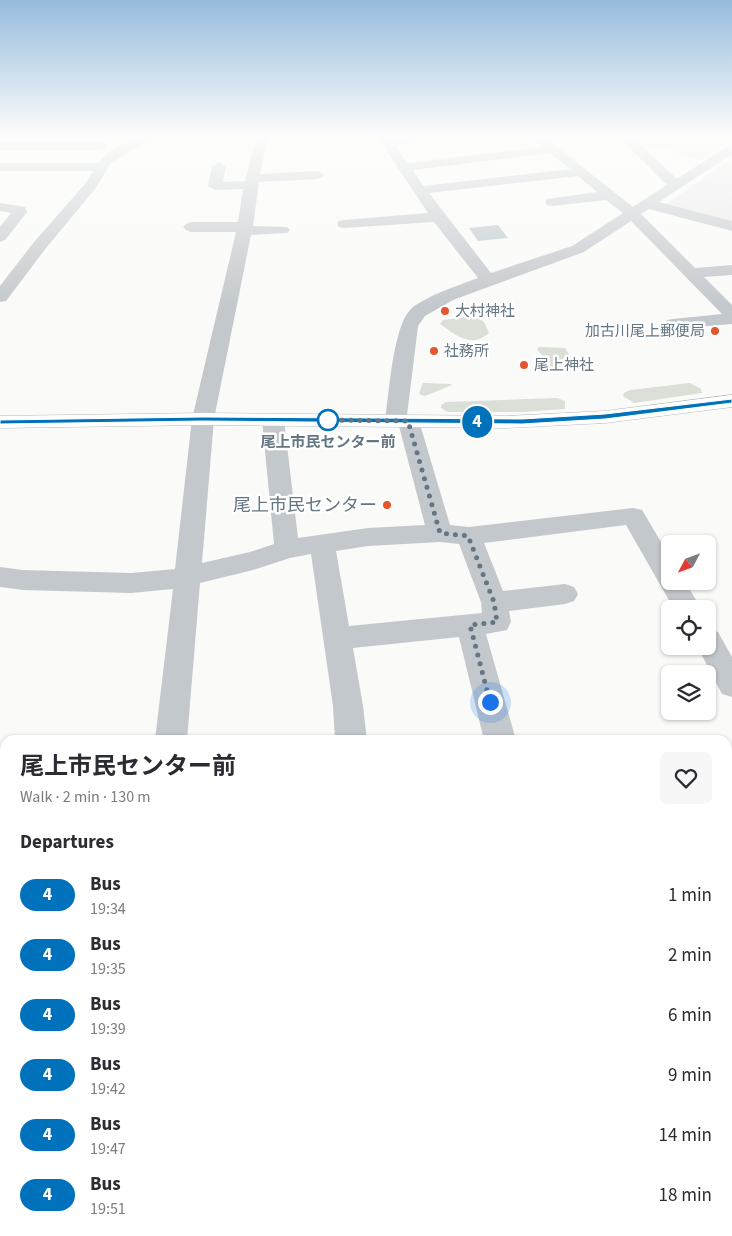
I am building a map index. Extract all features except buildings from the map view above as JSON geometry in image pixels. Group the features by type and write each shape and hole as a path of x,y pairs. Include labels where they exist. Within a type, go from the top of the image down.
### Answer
{"main road":[{"path":"0,422 202,419 506,422 567,420 732,401"}],"street":[{"path":"0,297 40,245 84,193"},
{"path":"171,735 202,419 245,229 251,193"},
{"path":"423,193 438,216 488,280"},
{"path":"440,533 402,421 409,326 418,312 447,296 578,249 664,193"},
{"path":"552,202 609,194 633,214 732,317"},
{"path":"648,204 732,228"},
{"path":"0,208 20,210 0,237"},
{"path":"344,224 438,216"},
{"path":"191,227 282,230"},
{"path":"691,273 732,270"},
{"path":"673,324 732,317"},
{"path":"274,420 287,549"},
{"path":"0,577 23,580 130,583 164,581 253,561 287,549 368,538 440,533 468,536 632,516 661,564"},
{"path":"337,638 497,622 494,602 468,536"},
{"path":"322,545 348,706 351,735"},
{"path":"494,602 565,594"},
{"path":"470,625 499,735"},
{"path":"716,655 732,685"}],"shaded area":[{"path":"683,193 732,193 732,224 665,205"},
{"path":"498,225 508,238 478,241 469,228"},
{"path":"474,316 484,322 489,333 476,340 464,339 440,324 443,320"},
{"path":"596,328 617,328 621,336 591,338 585,336 585,334"},
{"path":"539,347 565,348 575,364 565,369 551,367 537,349"},
{"path":"423,383 452,385 425,396 419,394"},
{"path":"690,383 701,389 702,393 634,403 623,396 624,393 630,390"},
{"path":"557,398 565,401 565,409 522,412 448,412 441,408 441,405 446,402"}],"bus line":[{"name":"4","path":"0,422 202,419 522,422 605,417 732,401"}],"place":[{"name":"大村神社","path":"445,311"},
{"name":"加古川尾上郵便局","path":"715,331"},
{"name":"社務所","path":"434,351"},
{"name":"尾上神社","path":"524,365"},
{"name":"尾上市民センター前","path":"328,420"},
{"name":"尾上市民センター","path":"387,505"}],"route":[{"path":"328,420 326,420 408,421 440,533 468,536 494,602 497,622 470,625 490,702"}]}
